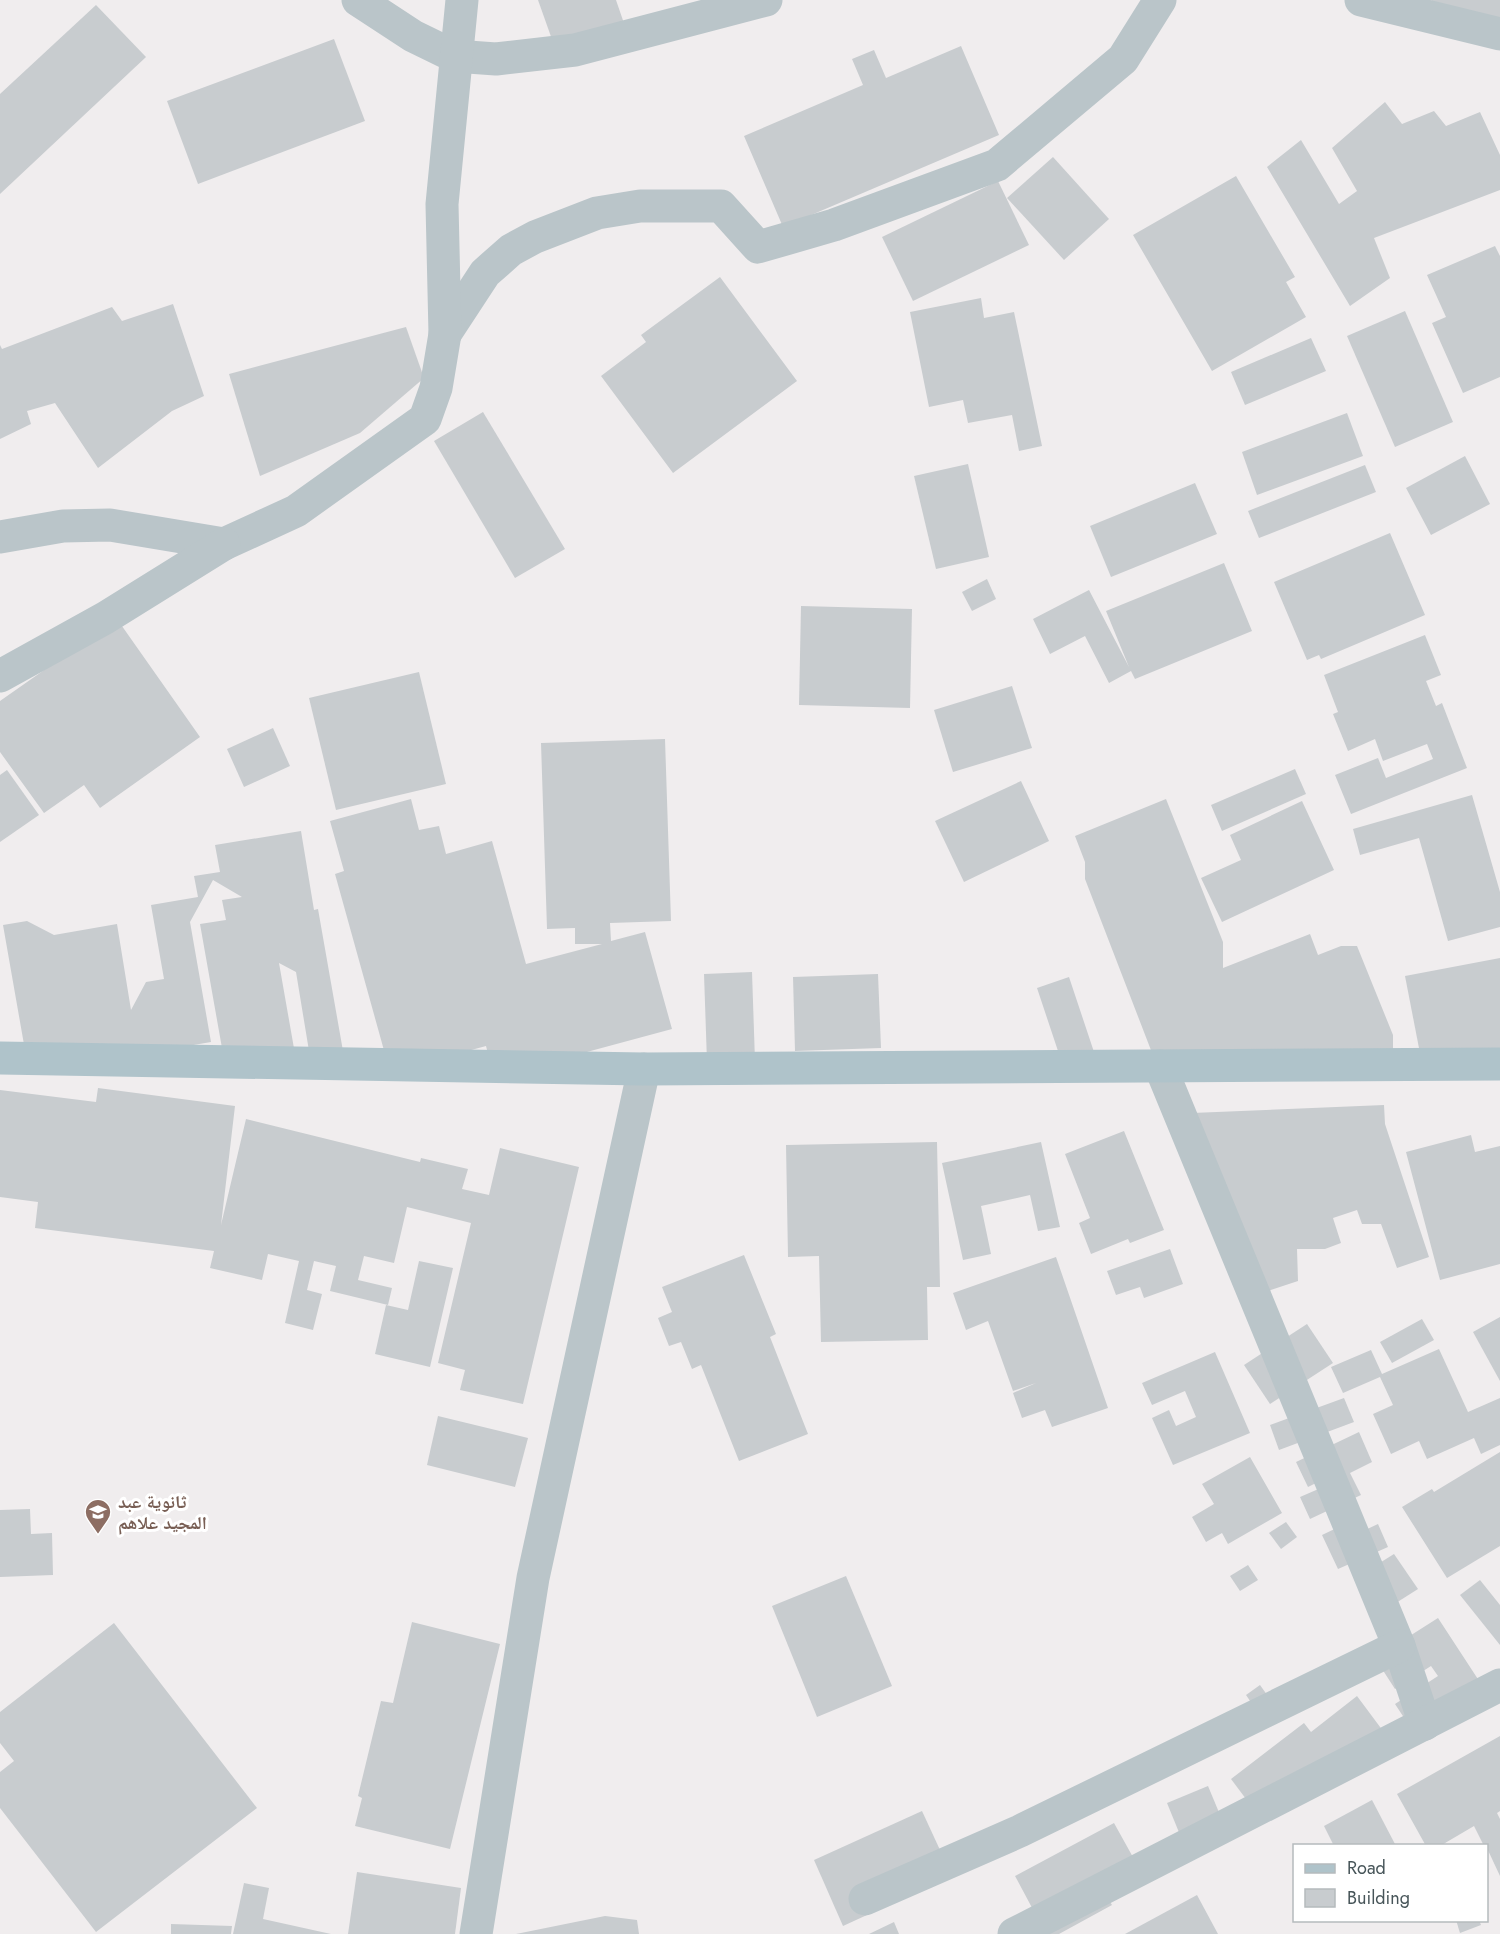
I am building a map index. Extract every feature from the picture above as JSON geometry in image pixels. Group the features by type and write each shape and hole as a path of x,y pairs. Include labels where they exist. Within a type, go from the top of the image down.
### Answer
{"main road":[{"path":"0,1058 644,1069 1500,1064"}],"street":[{"path":"358,0 413,36 454,57 496,59 575,50 766,0"},
{"path":"0,676 105,618 224,544 296,511 416,428 425,419 436,388 445,334 442,204 454,57 462,0"},
{"path":"445,334 485,273 511,250 535,237 597,213 640,207 721,206 758,247 834,225 997,165 1123,59 1160,0"},
{"path":"1361,0 1500,34"},
{"path":"0,537 74,525 110,525 224,544"},
{"path":"1160,1066 1399,1646 1425,1724"},
{"path":"476,1934 533,1578 644,1069"},
{"path":"865,1899 1020,1831 1399,1646"},
{"path":"1014,1934 1500,1685"}],"building":[{"path":"538,0 616,0 629,38 560,62"},
{"path":"1432,0 1500,0 1500,23 1421,8"},
{"path":"96,5 146,57 0,194 0,94"},
{"path":"334,39 365,121 198,184 167,101"},
{"path":"961,46 999,135 783,227 744,136 863,85 852,59 874,50 886,78"},
{"path":"1385,102 1402,124 1434,111 1446,126 1480,112 1500,155 1500,190 1374,238 1390,278 1350,306 1267,167 1301,140 1339,204 1357,191 1332,148"},
{"path":"1053,157 1109,219 1064,260 1007,198"},
{"path":"1236,176 1295,277 1286,282 1306,317 1212,371 1133,235"},
{"path":"998,181 1029,245 913,301 882,237"},
{"path":"1495,246 1500,256 1500,377 1463,393 1432,323 1446,317 1427,275"},
{"path":"720,277 797,381 673,473 601,376 646,342 641,335"},
{"path":"981,298 984,318 1014,312 1042,446 1019,451 1012,415 968,423 963,400 929,407 910,312"},
{"path":"173,304 204,396 172,411 98,468 55,403 27,411 31,424 0,439 0,345 2,349 112,307 122,321"},
{"path":"1405,311 1453,422 1395,447 1347,336"},
{"path":"406,327 424,378 360,433 260,476 229,374"},
{"path":"1311,338 1326,371 1245,405 1231,372"},
{"path":"483,412 565,549 515,578 434,441"},
{"path":"1347,413 1363,456 1257,495 1242,452"},
{"path":"1465,456 1490,504 1431,535 1406,488"},
{"path":"968,464 989,557 936,569 914,476"},
{"path":"1365,465 1376,492 1259,538 1248,511"},
{"path":"1195,483 1217,534 1111,577 1090,526"},
{"path":"1390,533 1425,615 1321,659 1319,655 1307,660 1274,582"},
{"path":"1224,563 1252,631 1135,679 1131,671 1109,683 1085,636 1050,654 1033,619 1089,590 1129,667 1106,611"},
{"path":"987,579 996,599 972,611 962,592"},
{"path":"801,606 912,609 910,708 799,705"},
{"path":"117,619 200,737 100,808 84,785 44,813 0,752 0,701"},
{"path":"1425,635 1441,675 1426,681 1436,706 1442,703 1467,768 1351,814 1335,775 1378,758 1386,778 1433,759 1427,744 1383,761 1375,739 1348,751 1333,714 1338,712 1324,675"},
{"path":"419,672 446,784 336,810 309,698"},
{"path":"1012,686 1032,748 953,772 934,710"},
{"path":"273,728 290,766 244,787 227,749"},
{"path":"665,739 671,921 610,923 611,941 645,932 672,1029 494,1077 486,1046 390,1072 335,874 344,871 330,821 411,799 419,830 439,826 446,854 492,841 526,964 602,944 575,944 575,928 547,929 541,743"},
{"path":"1295,769 1306,794 1222,831 1211,805"},
{"path":"7,770 39,815 0,842 0,775"},
{"path":"1021,781 1049,841 964,882 935,821"},
{"path":"1472,795 1500,892 1500,927 1448,941 1419,838 1360,855 1353,829"},
{"path":"1166,799 1223,942 1223,968 1310,934 1318,955 1341,946 1357,946 1393,1035 1393,1057 1154,1058 1085,879 1085,862 1075,836"},
{"path":"1302,801 1334,870 1222,922 1201,878 1241,860 1230,835"},
{"path":"301,831 314,910 318,909 343,1051 310,1057 296,972 279,963 295,1054 225,1065 200,924 226,920 222,900 242,897 213,880 190,922 211,1042 29,1073 3,925 27,921 54,935 117,924 131,1010 146,982 164,979 151,905 198,897 194,876 220,872 215,845"},
{"path":"1500,958 1500,1064 1425,1079 1405,976"},
{"path":"752,972 755,1061 707,1062 704,974"},
{"path":"878,974 881,1048 795,1051 793,977"},
{"path":"1069,977 1094,1052 1062,1063 1037,988"},
{"path":"98,1088 235,1106 221,1225 246,1119 420,1162 421,1158 468,1169 462,1189 489,1195 500,1148 579,1167 523,1404 460,1390 465,1370 438,1363 471,1223 407,1207 394,1263 364,1256 358,1280 392,1288 388,1305 330,1291 336,1266 314,1261 307,1290 322,1294 313,1330 285,1323 299,1261 268,1254 262,1280 210,1268 214,1251 35,1228 38,1202 0,1197 0,1090 96,1102"},
{"path":"1384,1105 1385,1124 1429,1257 1397,1268 1381,1224 1362,1224 1357,1210 1333,1218 1341,1243 1325,1249 1297,1249 1298,1281 1268,1291 1192,1113"},
{"path":"1124,1131 1164,1230 1130,1243 1128,1239 1091,1254 1079,1223 1090,1218 1065,1154"},
{"path":"1471,1135 1475,1152 1500,1146 1500,1264 1440,1280 1406,1152"},
{"path":"937,1142 940,1287 927,1287 928,1340 821,1342 819,1256 788,1257 786,1145"},
{"path":"1041,1142 1060,1227 1038,1231 1030,1195 981,1206 991,1254 963,1260 942,1163"},
{"path":"1170,1249 1183,1284 1144,1298 1140,1287 1116,1295 1107,1271"},
{"path":"744,1255 776,1334 770,1337 808,1434 739,1461 701,1365 692,1369 681,1342 669,1346 658,1318 672,1312 662,1287"},
{"path":"1056,1257 1108,1408 1052,1427 1045,1410 1022,1418 1013,1393 1036,1383 1013,1391 988,1321 966,1330 953,1293"},
{"path":"419,1261 453,1268 430,1367 375,1354 386,1305 408,1310"},
{"path":"1500,1317 1500,1381 1473,1332"},
{"path":"1422,1319 1434,1340 1392,1363 1380,1342"},
{"path":"1307,1324 1333,1363 1270,1404 1244,1365"},
{"path":"1439,1349 1468,1412 1500,1398 1500,1445 1481,1454 1474,1438 1427,1459 1419,1441 1391,1454 1373,1414 1393,1405 1380,1377 1343,1393 1331,1367 1371,1350 1382,1374"},
{"path":"1215,1352 1250,1433 1173,1465 1152,1418 1169,1410 1176,1426 1196,1417 1185,1391 1152,1405 1142,1383"},
{"path":"1344,1398 1354,1422 1279,1450 1270,1425"},
{"path":"438,1416 528,1438 515,1487 427,1465"},
{"path":"1359,1432 1372,1462 1350,1473 1361,1495 1310,1519 1300,1497 1330,1484 1326,1478 1308,1487 1296,1462"},
{"path":"1500,1452 1500,1546 1447,1578 1402,1507 1432,1489 1434,1492"},
{"path":"1250,1457 1282,1513 1228,1544 1222,1533 1206,1542 1192,1517 1214,1504 1202,1484"},
{"path":"30,1509 31,1534 52,1533 53,1575 0,1577 0,1510"},
{"path":"1286,1522 1297,1537 1281,1549 1269,1533"},
{"path":"1378,1524 1388,1547 1338,1569 1322,1535 1343,1525 1348,1538"},
{"path":"1394,1554 1418,1589 1377,1615 1354,1579"},
{"path":"1248,1565 1258,1580 1240,1591 1230,1576"},
{"path":"846,1576 892,1686 817,1717 772,1606"},
{"path":"1480,1580 1500,1605 1500,1645 1460,1595"},
{"path":"1438,1618 1487,1693 1418,1739 1395,1704 1438,1676 1431,1666 1395,1689 1375,1658"},
{"path":"412,1622 500,1644 450,1849 355,1826 362,1798 358,1796 381,1701 393,1703"},
{"path":"114,1623 257,1808 96,1932 0,1808 0,1772 14,1761 0,1743 0,1712"},
{"path":"1260,1685 1278,1710 1263,1720 1246,1695"},
{"path":"1357,1696 1386,1735 1264,1823 1231,1779 1304,1723 1311,1732"},
{"path":"1500,1736 1500,1811 1497,1813 1500,1819 1500,1876 1488,1850 1488,1844 1483,1844 1474,1826 1443,1844 1425,1844 1397,1794"},
{"path":"1208,1786 1228,1834 1187,1852 1167,1803"},
{"path":"1372,1800 1395,1844 1333,1844 1324,1826"},
{"path":"922,1811 952,1876 843,1926 814,1860"},
{"path":"1114,1823 1144,1877 1107,1897 1112,1905 1059,1934 1046,1934 1015,1876"},
{"path":"357,1872 461,1888 455,1934 348,1934"},
{"path":"244,1883 269,1888 263,1919 331,1934 233,1934"},
{"path":"1197,1895 1218,1934 1125,1934"},
{"path":"605,1916 637,1920 639,1934 516,1934"},
{"path":"894,1922 899,1934 869,1934"},
{"path":"1457,1922 1480,1922 1481,1925 1460,1933"},
{"path":"171,1924 232,1926 231,1934 171,1934"}],"place":[{"name":"ثانوية عبد المجيد علاهم","path":"98,1535"}]}
